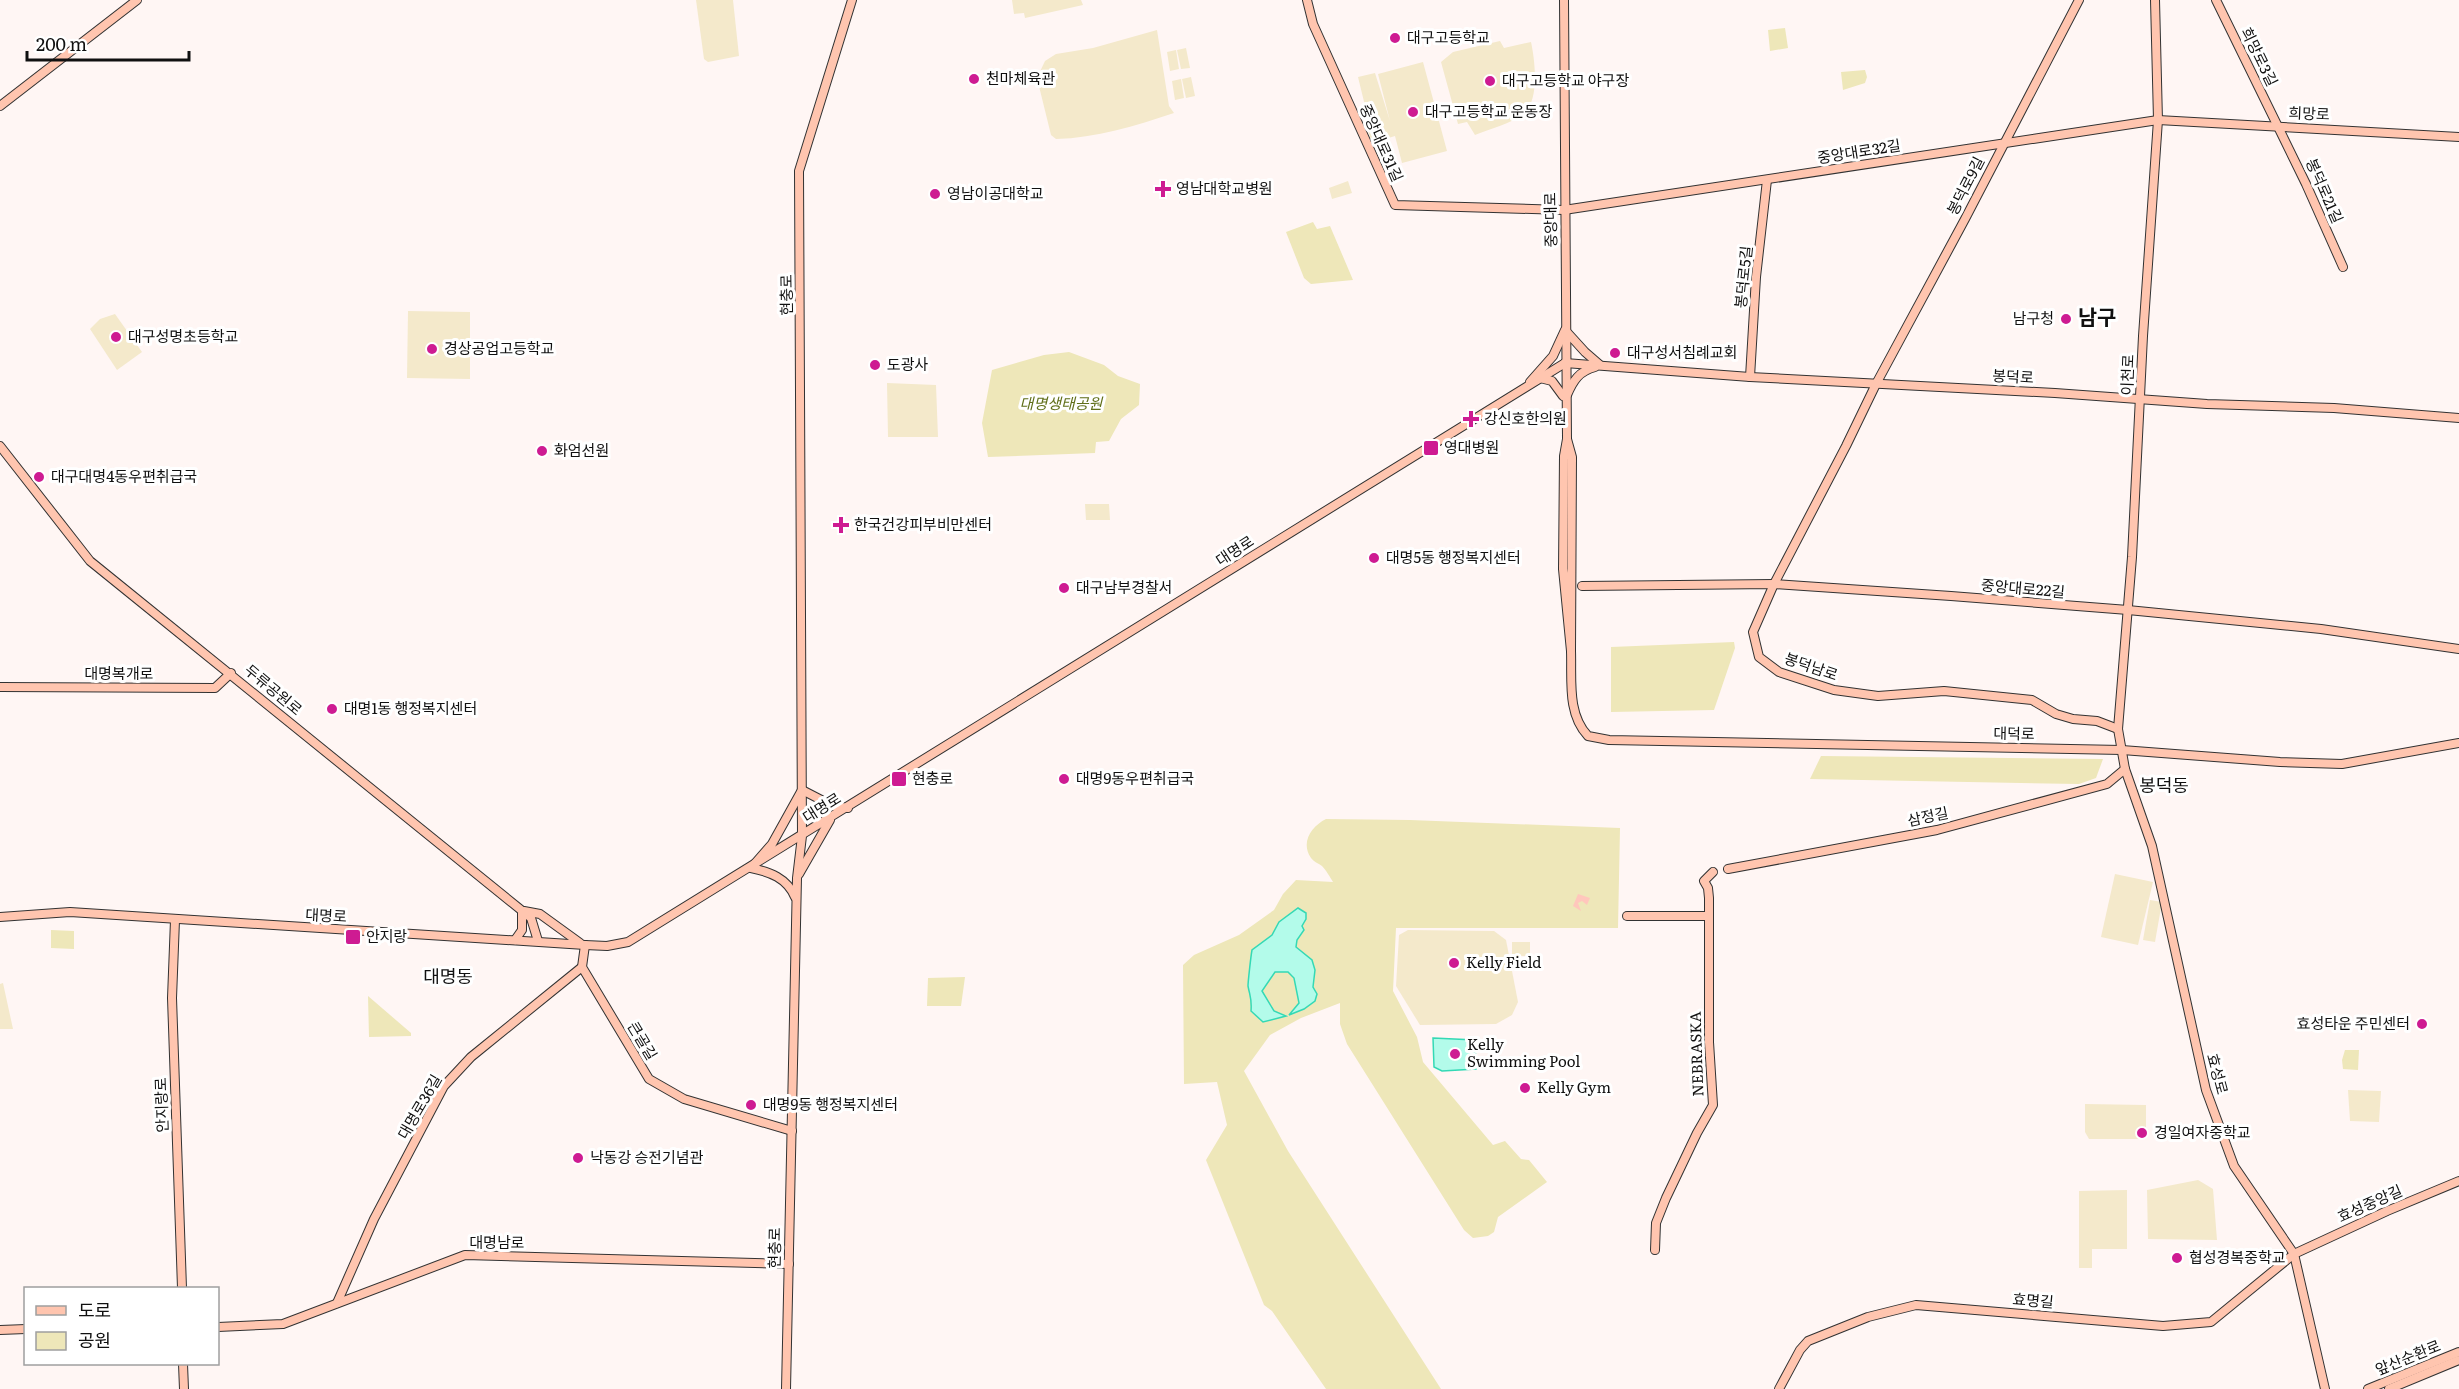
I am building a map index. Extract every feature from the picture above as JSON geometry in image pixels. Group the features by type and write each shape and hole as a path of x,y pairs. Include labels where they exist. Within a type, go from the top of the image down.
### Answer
{"main road":[{"path":"0,106 137,0"},
{"name":"현충로","path":"786,1389 797,878 802,836 799,171 852,0"},
{"name":"중앙대로31길","path":"1307,0 1313,24 1394,205 1564,210"},
{"name":"중앙대로","path":"1564,0 1567,439 1564,456 1563,568 1576,719"},
{"name":"봉덕로9길","path":"1876,384 2079,0"},
{"name":"이천로","path":"2116,729 2128,610 2158,120 2155,0"},
{"name":"희망로3길","path":"2216,0 2279,127"},
{"name":"중앙대로32길","path":"1564,210 2158,120"},
{"name":"희망로","path":"2158,120 2459,137"},
{"name":"봉덕로21길","path":"2279,127 2343,267"},
{"name":"봉덕로5길","path":"1749,376 1756,277 1767,180"},
{"path":"1527,386 1537,371 1553,356 1565,330 1584,352 1601,365"},
{"name":"봉덕로","path":"1565,363 1876,384 2334,408 2459,418"},
{"name":"대명로","path":"0,917 70,912 583,945 607,946 628,942 1565,363"},
{"path":"1565,400 1575,378 1587,369 1601,365"},
{"path":"1540,378 1552,381 1560,389 1565,400"},
{"name":"봉덕남로","path":"1876,384 1774,584 1753,632 1759,657 1779,672 1834,690 1878,696 1944,690 2032,700 2056,714 2073,719 2097,721 2116,729"},
{"name":"두류공원로","path":"0,446 90,561 531,918 538,941"},
{"name":"중앙대로22길","path":"1582,586 1774,584 2128,610 2321,629 2459,649"},
{"name":"대명복개로","path":"0,687 215,688 231,673"},
{"name":"대덕로","path":"1576,719 1588,736 1609,740 2122,750 2280,762 2342,764 2459,743"},
{"name":"효성로","path":"2116,729 2114,735 2122,750 2125,769 2152,846 2206,1090 2234,1166 2294,1254 2325,1389"},
{"name":"삼정길","path":"1728,869 1937,830 2100,786 2113,781 2125,769"},
{"path":"797,900 790,886 770,872 751,868 772,844 802,790 833,806 848,808"},
{"path":"797,878 831,818"},
{"name":"NEBRASKA","path":"1655,1250 1656,1222 1659,1214 1697,1133 1713,1105 1709,1042 1708,888 1704,881 1713,872"},
{"path":"515,940 522,930 522,911 540,914 583,945 582,967"},
{"path":"1627,916 1709,916"},
{"name":"안지랑로","path":"175,920 172,998 182,1287"},
{"name":"큰골길","path":"582,967 649,1079 684,1099 792,1131"},
{"name":"대명로36길","path":"337,1303 374,1219 444,1086 471,1057 582,967"},
{"name":"효성중앙길","path":"2294,1254 2459,1181"},
{"name":"효명길","path":"1779,1389 1800,1350 1808,1341 1868,1317 1916,1305 2163,1326 2211,1322 2294,1254"},
{"name":"대명남로","path":"219,1327 283,1324 465,1256 789,1263"},
{"path":"0,1330 24,1329"},
{"name":"앞산순환로","path":"2368,1389 2459,1352"},
{"name":"앞산순환로","path":"2389,1389 2459,1360"},
{"path":"183,1365 184,1389"}],"green space":[{"path":"1785,28 1788,48 1770,51 1768,30"},
{"path":"1865,70 1867,77 1865,83 1843,90 1841,72"},
{"path":"1313,222 1317,229 1330,226 1353,280 1311,284 1304,278 1286,232"},
{"name":"대명생태공원","path":"1069,352 1104,365 1118,376 1140,384 1139,405 1121,419 1109,441 1096,442 1095,453 988,457 982,423 992,370 1044,355"},
{"path":"1734,642 1735,648 1714,710 1611,712 1611,647"},
{"path":"1821,756 2103,759 2096,778 2079,784 1810,779"},
{"path":"1326,819 1620,828 1618,928 1396,928 1393,991 1417,1037 1423,1062 1493,1145 1505,1141 1521,1159 1529,1160 1547,1182 1498,1217 1494,1232 1488,1236 1473,1238 1464,1230 1347,1044 1340,1024 1340,1003 1301,1018 1270,1035 1244,1071 1288,1151 1441,1389 1326,1389 1272,1311 1264,1305 1206,1160 1227,1125 1217,1082 1184,1084 1183,965 1194,955 1239,935 1274,910 1283,894 1296,880 1333,882 1322,866 1313,861 1307,846 1312,830"},
{"path":"51,930 74,931 74,949 51,948"},
{"path":"965,977 961,1006 927,1006 928,978"},
{"path":"368,996 411,1033 411,1036 369,1037"},
{"path":"2345,1050 2359,1050 2358,1070 2343,1069 2342,1060"}],"sand":[{"path":"1578,894 1590,898 1587,905 1582,901 1578,903 1581,911 1573,906"}],"shaded area":[{"path":"696,0 733,0 739,56 708,62 704,59"},
{"path":"1012,0 1081,0 1083,5 1025,18 1024,13 1014,14"},
{"path":"1157,30 1169,106 1174,113 1101,134 1056,139 1051,135 1037,78 1045,61 1056,54 1093,48"},
{"name":"대구고등학교 야구장","path":"1500,41 1504,48 1531,42 1535,70 1532,100 1518,118 1475,135 1467,122 1458,124 1441,62 1453,52"},
{"path":"1186,48 1190,68 1181,69 1177,50"},
{"path":"1176,50 1179,69 1170,71 1167,52"},
{"name":"대구고등학교 운동장","path":"1423,62 1447,151 1402,163 1395,136 1372,143 1363,115 1367,114 1358,77 1375,73 1390,121 1378,74"},
{"path":"1191,77 1195,96 1186,98 1182,79"},
{"path":"1181,79 1184,98 1175,100 1172,81"},
{"path":"1348,181 1352,193 1332,199 1329,188"},
{"path":"408,311 470,312 470,379 407,378"},
{"path":"115,314 142,352 117,370 90,329 100,319"},
{"path":"887,383 936,385 938,437 888,437"},
{"path":"1085,504 1109,504 1110,520 1086,520"},
{"path":"2115,874 2153,882 2138,945 2101,937"},
{"path":"2150,900 2162,902 2155,942 2143,940"},
{"path":"1298,908 1306,913 1306,919 1302,926 1304,930 1297,940 1296,947 1312,960 1315,970 1313,987 1317,994 1315,1001 1304,1009 1289,1015 1299,1003 1294,978 1288,972 1275,972 1262,991 1274,1011 1286,1016 1263,1022 1251,1011 1248,986 1252,950 1272,935 1279,922"},
{"name":"Kelly Field","path":"1408,930 1494,931 1506,940 1518,1002 1512,1015 1496,1024 1420,1025 1396,986 1399,935"},
{"path":"1512,942 1530,942 1530,956 1512,956"},
{"path":"3,983 13,1029 0,1029 0,984"},
{"name":"Kelly Swimming Pool","path":"1433,1038 1475,1040 1476,1069 1442,1071 1434,1067"},
{"path":"2348,1090 2381,1091 2379,1122 2350,1121"},
{"path":"2085,1104 2146,1105 2146,1139 2089,1139 2085,1132"},
{"path":"2198,1180 2213,1189 2217,1240 2148,1239 2147,1190"},
{"path":"2127,1190 2127,1249 2092,1249 2092,1268 2079,1268 2079,1191"}],"place":[{"name":"대구고등학교","path":"1395,38"},
{"name":"천마체육관","path":"974,79"},
{"name":"대구고등학교 야구장","path":"1490,81"},
{"name":"대구고등학교 운동장","path":"1413,112"},
{"name":"영남대학교병원","path":"1163,189"},
{"name":"영남이공대학교","path":"935,194"},
{"name":"남구청","path":"2066,319"},
{"name":"대구성명초등학교","path":"116,337"},
{"name":"경상공업고등학교","path":"432,349"},
{"name":"대구성서침례교회","path":"1615,353"},
{"name":"도광사","path":"875,365"},
{"name":"강신호한의원","path":"1471,419"},
{"name":"영대병원","path":"1431,448"},
{"name":"화엄선원","path":"542,451"},
{"name":"대구대명4동우편취급국","path":"39,477"},
{"name":"한국건강피부비만센터","path":"841,525"},
{"name":"대명5동 행정복지센터","path":"1374,558"},
{"name":"대구남부경찰서","path":"1064,588"},
{"name":"대명1동 행정복지센터","path":"332,709"},
{"name":"현충로","path":"899,779"},
{"name":"대명9동우편취급국","path":"1064,779"},
{"name":"안지랑","path":"353,937"},
{"name":"Kelly Field","path":"1454,963"},
{"name":"효성타운 주민센터","path":"2422,1024"},
{"name":"Kelly Swimming Pool","path":"1455,1054"},
{"name":"Kelly Gym","path":"1525,1088"},
{"name":"대명9동 행정복지센터","path":"751,1105"},
{"name":"경일여자중학교","path":"2142,1133"},
{"name":"낙동강 승전기념관","path":"578,1158"},
{"name":"협성경복중학교","path":"2177,1258"}],"district":[{"name":"남구","path":"2097,318"},
{"name":"봉덕동","path":"2164,786"},
{"name":"대명동","path":"448,977"}]}
